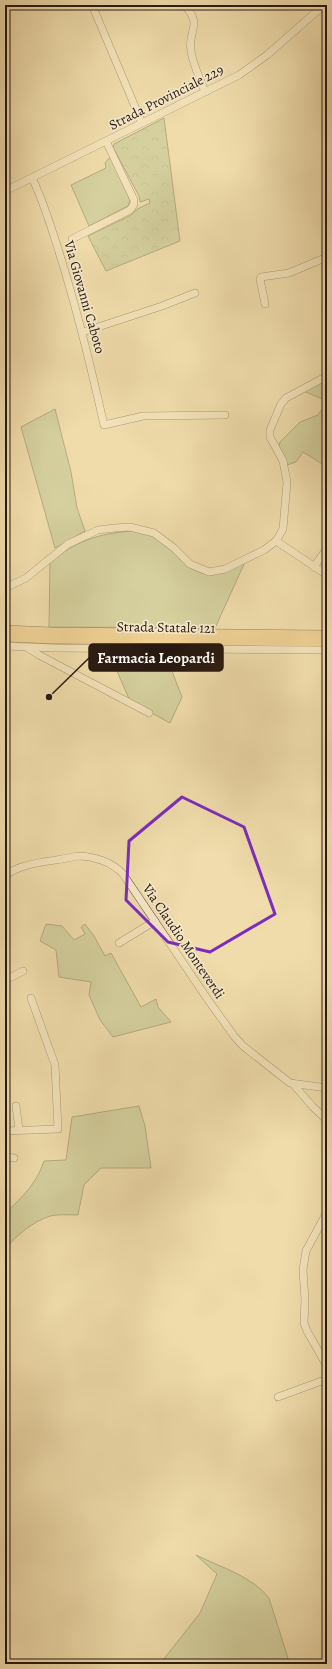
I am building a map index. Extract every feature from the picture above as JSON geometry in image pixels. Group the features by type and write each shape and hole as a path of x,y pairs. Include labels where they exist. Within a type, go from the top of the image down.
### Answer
{"main road":[{"name":"Strada Statale 121","path":"5,630 52,632 327,635"},
{"name":"Strada Statale 121","path":"5,637 52,639 327,642"},
{"path":"5,642 27,643 52,639"}],"street":[{"path":"92,5 142,123"},
{"path":"184,5 189,10 194,20 190,48 195,68 205,92"},
{"name":"Strada Provinciale 229","path":"5,191 239,75 253,66 324,5"},
{"path":"72,239 130,210 134,204 134,200 106,141"},
{"name":"Via Giovanni Caboto","path":"32,178 41,196 83,332 104,425 143,416 225,415"},
{"path":"265,304 260,279 261,277 289,273 327,257"},
{"path":"83,332 162,306 195,293"},
{"path":"5,588 26,578 68,544 98,530 130,527 143,529 154,533 174,548 190,564 209,572 225,569 264,550 276,541 283,529 288,482 283,461 270,437 270,430 281,404 286,398 327,376"},
{"path":"276,541 327,575"},
{"path":"314,567 327,548"},
{"path":"5,646 28,648 327,650"},
{"path":"28,648 149,713"},
{"name":"Via Claudio Monteverdi","path":"5,876 22,867 77,856 84,856 112,864 123,874 234,1036 254,1056 290,1083 327,1088"},
{"path":"119,943 155,921"},
{"path":"5,980 23,971"},
{"path":"5,1131 58,1129 55,1065 31,998"},
{"path":"293,1084 313,1107 327,1120"},
{"path":"16,1106 19,1130"},
{"path":"5,1157 14,1158"},
{"path":"327,1212 306,1251 302,1270 305,1300 304,1323 327,1366"},
{"path":"278,1398 327,1379"}],"highlighted area":[{"path":"182,797 244,827 275,914 210,952 168,942 126,900 129,841"}],"green space":[{"path":"164,118 180,241 106,271 88,236 131,215 137,209 150,203 149,199 140,202 139,196 113,147 114,144"},
{"path":"111,156 130,200 128,206 89,226 71,185 106,168 105,163"},
{"path":"327,379 327,401 301,390"},
{"path":"327,402 327,467 303,452 296,462 287,465 279,446 280,442 300,422 318,415"},
{"path":"55,409 71,472 77,508 85,531 55,548 21,427"},
{"path":"131,531 147,534 159,540 187,565 202,573 210,574 218,572 245,562 215,628 49,627 50,562 69,549 88,540 108,534"},
{"path":"109,653 165,653 182,697 170,723 130,701"},
{"path":"46,924 62,926 74,940 85,934 81,927 85,924 94,936 105,956 111,953 141,1007 156,999 158,1007 171,1022 113,1037 100,1020 89,995 91,982 59,977 56,950 40,941"},
{"path":"139,1106 145,1126 151,1168 101,1168 84,1185 78,1215 57,1215 43,1219 25,1230 5,1249 5,1213 28,1190 41,1169 44,1161 66,1160 72,1117"},
{"path":"196,1555 245,1578 262,1590 269,1598 288,1658 285,1664 160,1664 200,1613 217,1574"}],"place":[{"name":"Farmacia Leopardi","path":"49,697"}]}
